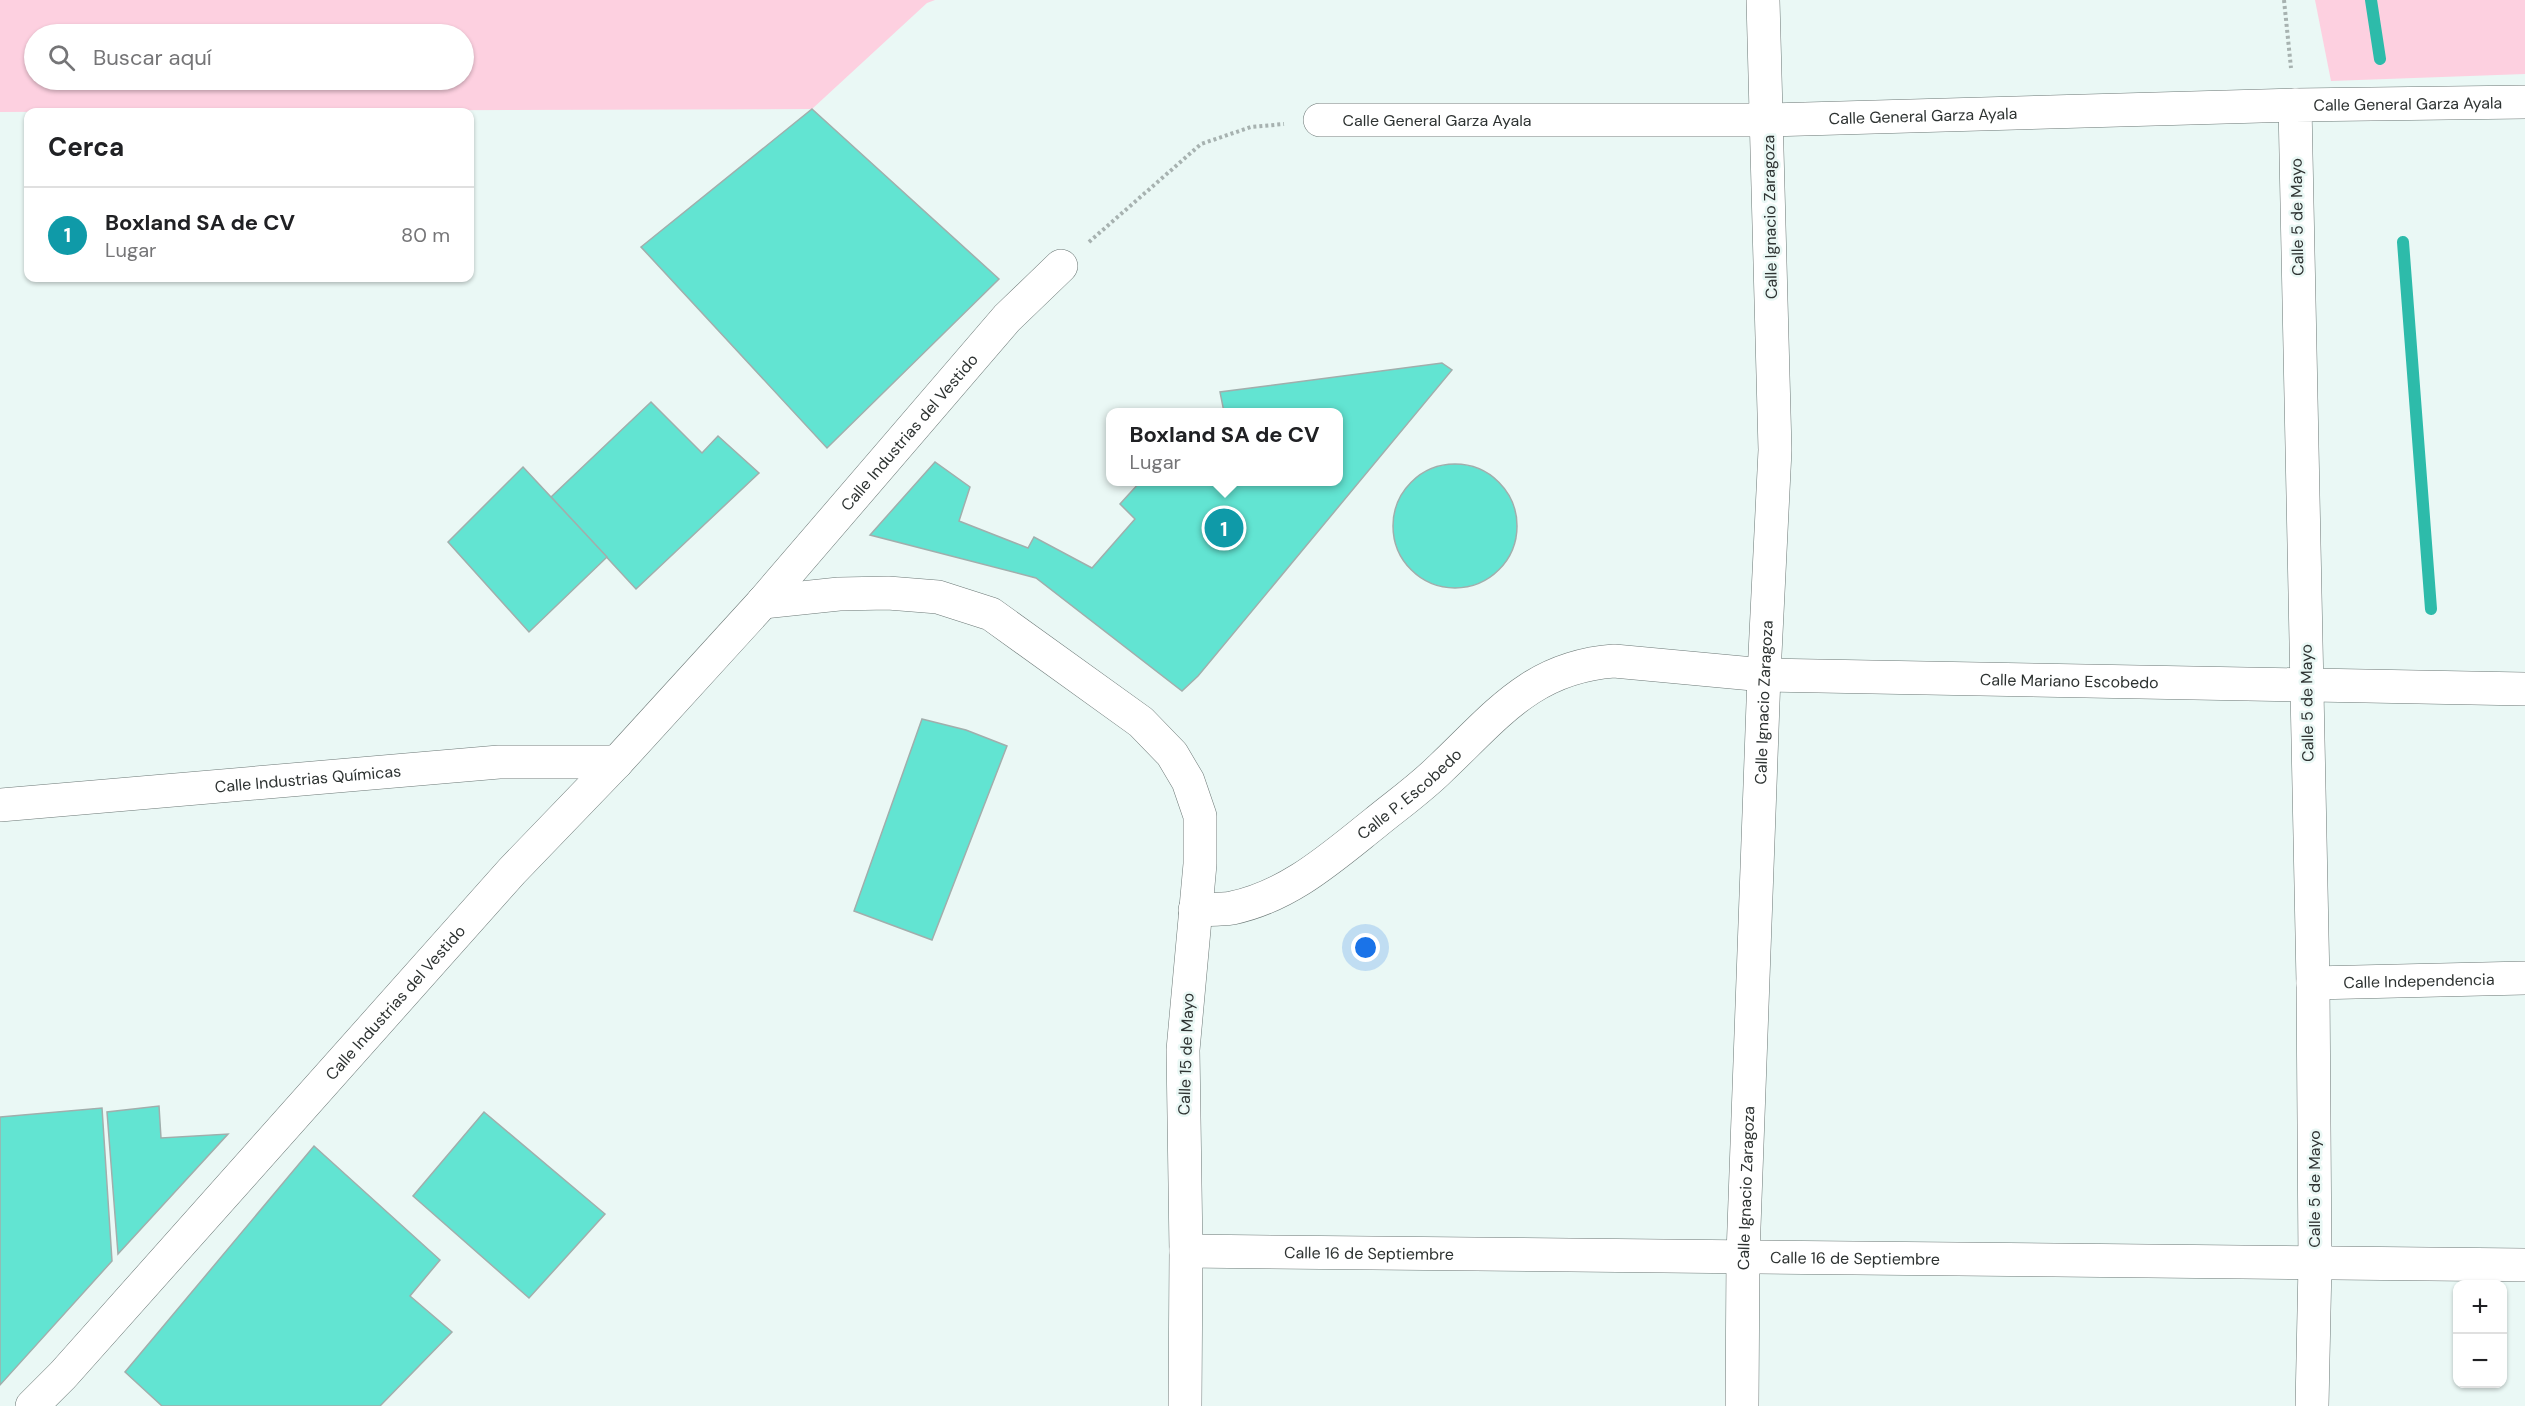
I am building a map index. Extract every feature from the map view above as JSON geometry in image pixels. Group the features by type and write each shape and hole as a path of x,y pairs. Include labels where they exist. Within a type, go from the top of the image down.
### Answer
{"street":[{"name":"Calle Ignacio Zaragoza","path":"1742,1406 1743,1255 1764,675 1775,450 1763,0"},
{"name":"Calle General Garza Ayala","path":"1320,120 1767,120 2295,105 2525,102"},
{"name":"Calle 5 de Mayo","path":"2295,105 2313,983 2315,1264 2312,1406"},
{"name":"Calle Industrias del Vestido","path":"32,1406 63,1375 512,871 617,762 763,602 1007,318 1061,266"},
{"name":"Calle 15 de Mayo","path":"763,602 839,594 888,593 938,597 992,614 1141,722 1172,754 1188,781 1200,816 1200,864 1183,1050 1186,1251 1185,1406"},
{"name":"Calle Mariano Escobedo","path":"1614,661 1764,675 2525,689"},
{"name":"Calle P. Escobedo","path":"1195,910 1231,908 1250,902 1278,892 1315,872 1439,770 1502,709 1534,684 1575,667 1614,661"},
{"name":"Calle Industrias Químicas","path":"0,805 500,762 617,762"},
{"name":"Calle Independencia","path":"2313,983 2525,978"},
{"name":"Calle 16 de Septiembre","path":"1186,1251 1743,1255 2525,1265"}],"path":[{"path":"2284,0 2295,105"},
{"path":"1061,266 1201,144 1251,127 1320,120"}],"shaded area":[{"path":"0,0 935,0 927,3 812,109 24,108 24,112 0,112"},
{"path":"2315,0 2525,0 2525,74 2331,81"}],"building":[{"path":"812,109 999,279 827,448 641,247"},
{"path":"1442,363 1452,370 1198,676 1182,691 1036,578 870,535 935,462 970,487 959,521 1028,548 1034,537 1092,568 1135,519 1120,504 1136,486 1343,486 1343,408 1223,408 1220,392"},
{"path":"651,402 702,453 718,436 759,473 636,589 551,497"},
{"path":"1455,464 1479,469 1499,482 1512,502 1517,526 1512,550 1499,570 1479,583 1455,588 1431,583 1411,570 1398,550 1393,526 1398,502 1411,482 1431,469"},
{"path":"523,467 607,557 529,632 448,542"},
{"path":"922,719 966,730 1007,746 932,940 854,911"},
{"path":"159,1106 161,1138 228,1134 118,1254 107,1112"},
{"path":"102,1108 112,1261 0,1385 0,1117"},
{"path":"484,1112 605,1214 529,1298 413,1196"},
{"path":"314,1146 440,1260 410,1296 452,1332 380,1406 162,1406 125,1372"}],"waterway":[{"path":"2371,0 2380,59"},
{"path":"2403,242 2431,609"}],"place":[{"name":"Boxland SA de CV","path":"1224,528"}]}
